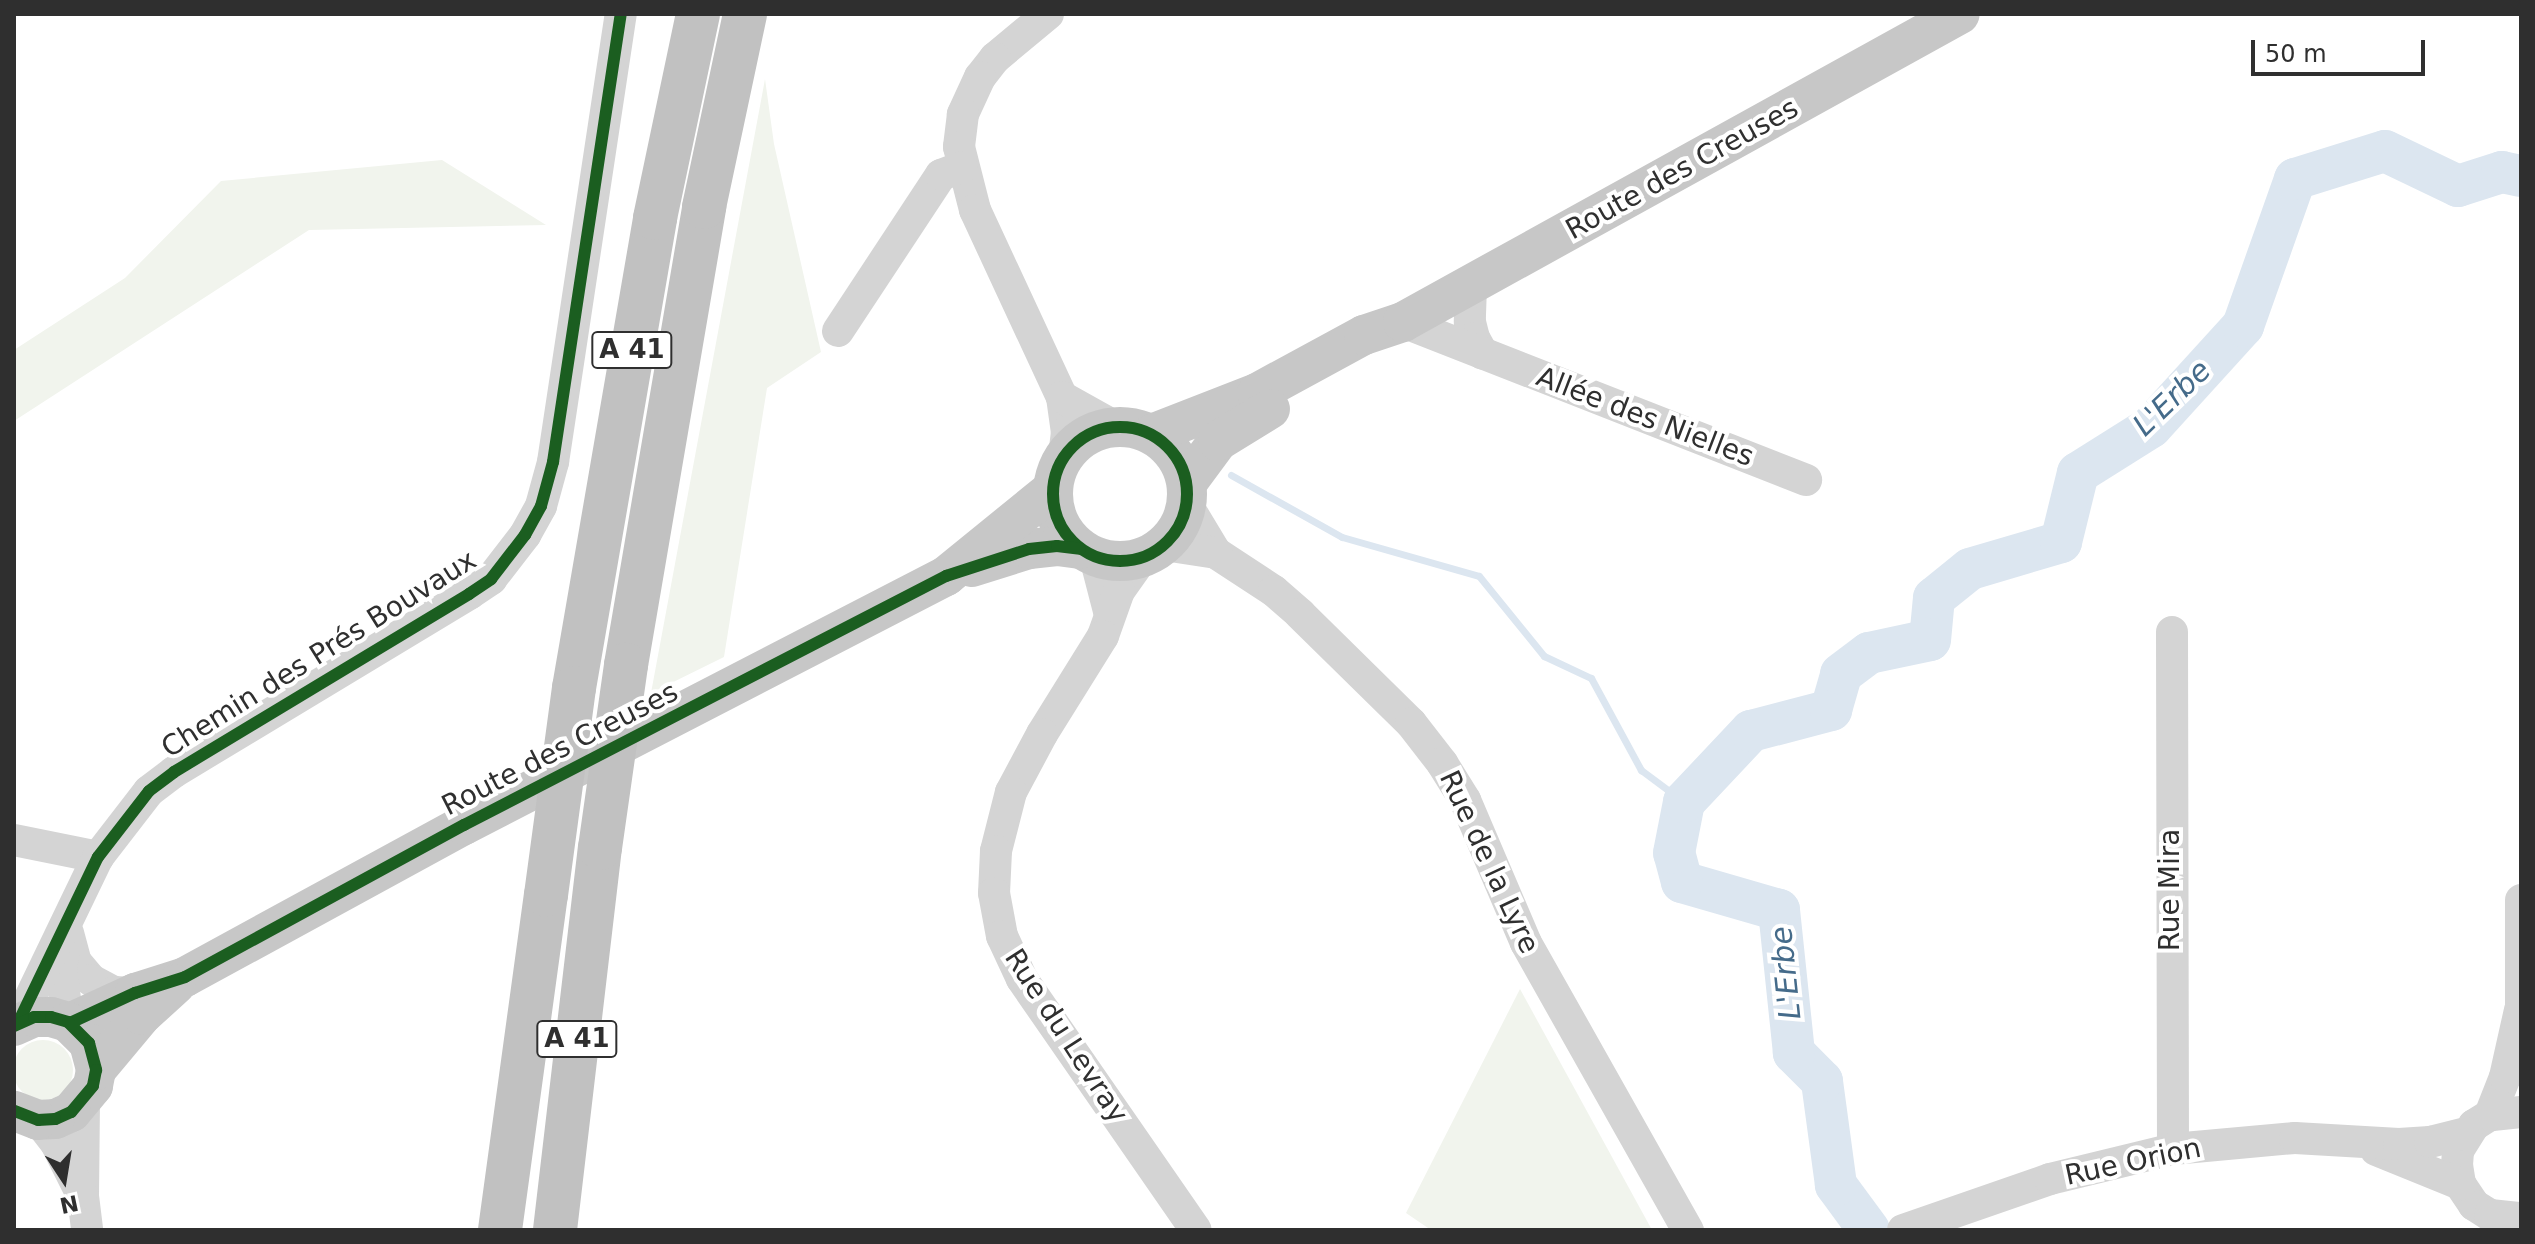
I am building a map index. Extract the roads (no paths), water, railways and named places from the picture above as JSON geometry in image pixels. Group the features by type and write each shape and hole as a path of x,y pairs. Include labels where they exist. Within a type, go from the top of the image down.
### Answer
{"highway":[{"name":"A 41","path":"500,1230 574,688 655,218 698,14"},
{"name":"A 41","path":"555,1230 600,848 626,665 674,370 745,14"}],"main road":[{"name":"Route des Creuses","path":"1133,430 1257,393 1364,335 1403,322 1960,14"},
{"name":"Route des Creuses","path":"1187,494 1218,441 1373,350 1403,322"},
{"path":"1133,430 1168,446 1180,463 1187,494 1179,527 1154,551 1119,561 1088,553 1064,533 1054,513 1058,473 1077,440 1133,430"},
{"name":"Route des Creuses","path":"946,576 1058,473"},
{"name":"Route des Creuses","path":"69,1023 135,993 185,977 450,832 946,576 1029,549 1057,546 1088,553"},
{"name":"Route des Creuses","path":"90,1085 142,1015 185,977"},
{"path":"16,1025 34,1017 51,1017 69,1023 89,1043 90,1085 71,1112 26,1115"}],"street":[{"name":"Chemin des Prés Bouvaux","path":"80,893 98,857 149,791 174,772 291,705 469,594 491,579 525,535 541,506 553,462 621,14"},
{"path":"1048,14 1014,25 971,94 959,128 962,167 985,235 1062,397 1067,432 1058,473"},
{"path":"838,331 941,175 962,167"},
{"path":"1471,286 1470,322 1483,354"},
{"name":"Allée des Nielles","path":"1403,322 1806,480"},
{"path":"1062,397 1133,430"},
{"name":"Rue de la Lyre","path":"1187,494 1216,553 1274,591 1300,614 1411,723 1442,763 1465,800 1526,943 1688,1230"},
{"name":"Rue de la Lyre","path":"1154,551 1216,553"},
{"name":"Rue du Levray","path":"1154,551 1128,576 1109,611 1103,636 1042,734 1011,792 996,851 995,908 1005,945 1022,979 1196,1230"},
{"path":"1088,553 1109,611"},
{"name":"Rue Mira","path":"2172,632 2173,1149"},
{"path":"14,840 98,857"},
{"path":"69,1023 61,968 80,893"},
{"path":"16,1025 39,985 80,893"},
{"path":"2500,1221 2474,1205 2460,1184 2458,1151 2493,1120 2505,1077 2520,1014 2521,900"},
{"path":"68,933 76,962 91,980 114,992 135,993"},
{"path":"87,1230 79,1175 90,1085"},
{"path":"26,1115 79,1175"},
{"name":"Rue Orion","path":"1911,1227 2050,1179 2173,1149 2295,1138 2430,1142 2493,1120"},
{"name":"Rue Orion","path":"2354,1142 2460,1184"}],"waterway":[{"name":"L'Erbe","path":"1869,1230 1836,1185 1822,1081 1794,1053 1779,910 1682,882 1674,853 1684,802 1751,731 1831,710 1841,674 1869,653 1930,640 1934,598 1970,569 2061,542 2078,473 2151,427 2243,326 2295,179 2385,151 2458,186 2502,172 2521,176"},
{"path":"1231,475 1342,537 1479,576 1544,656 1591,678 1641,770 1684,802"}]}
